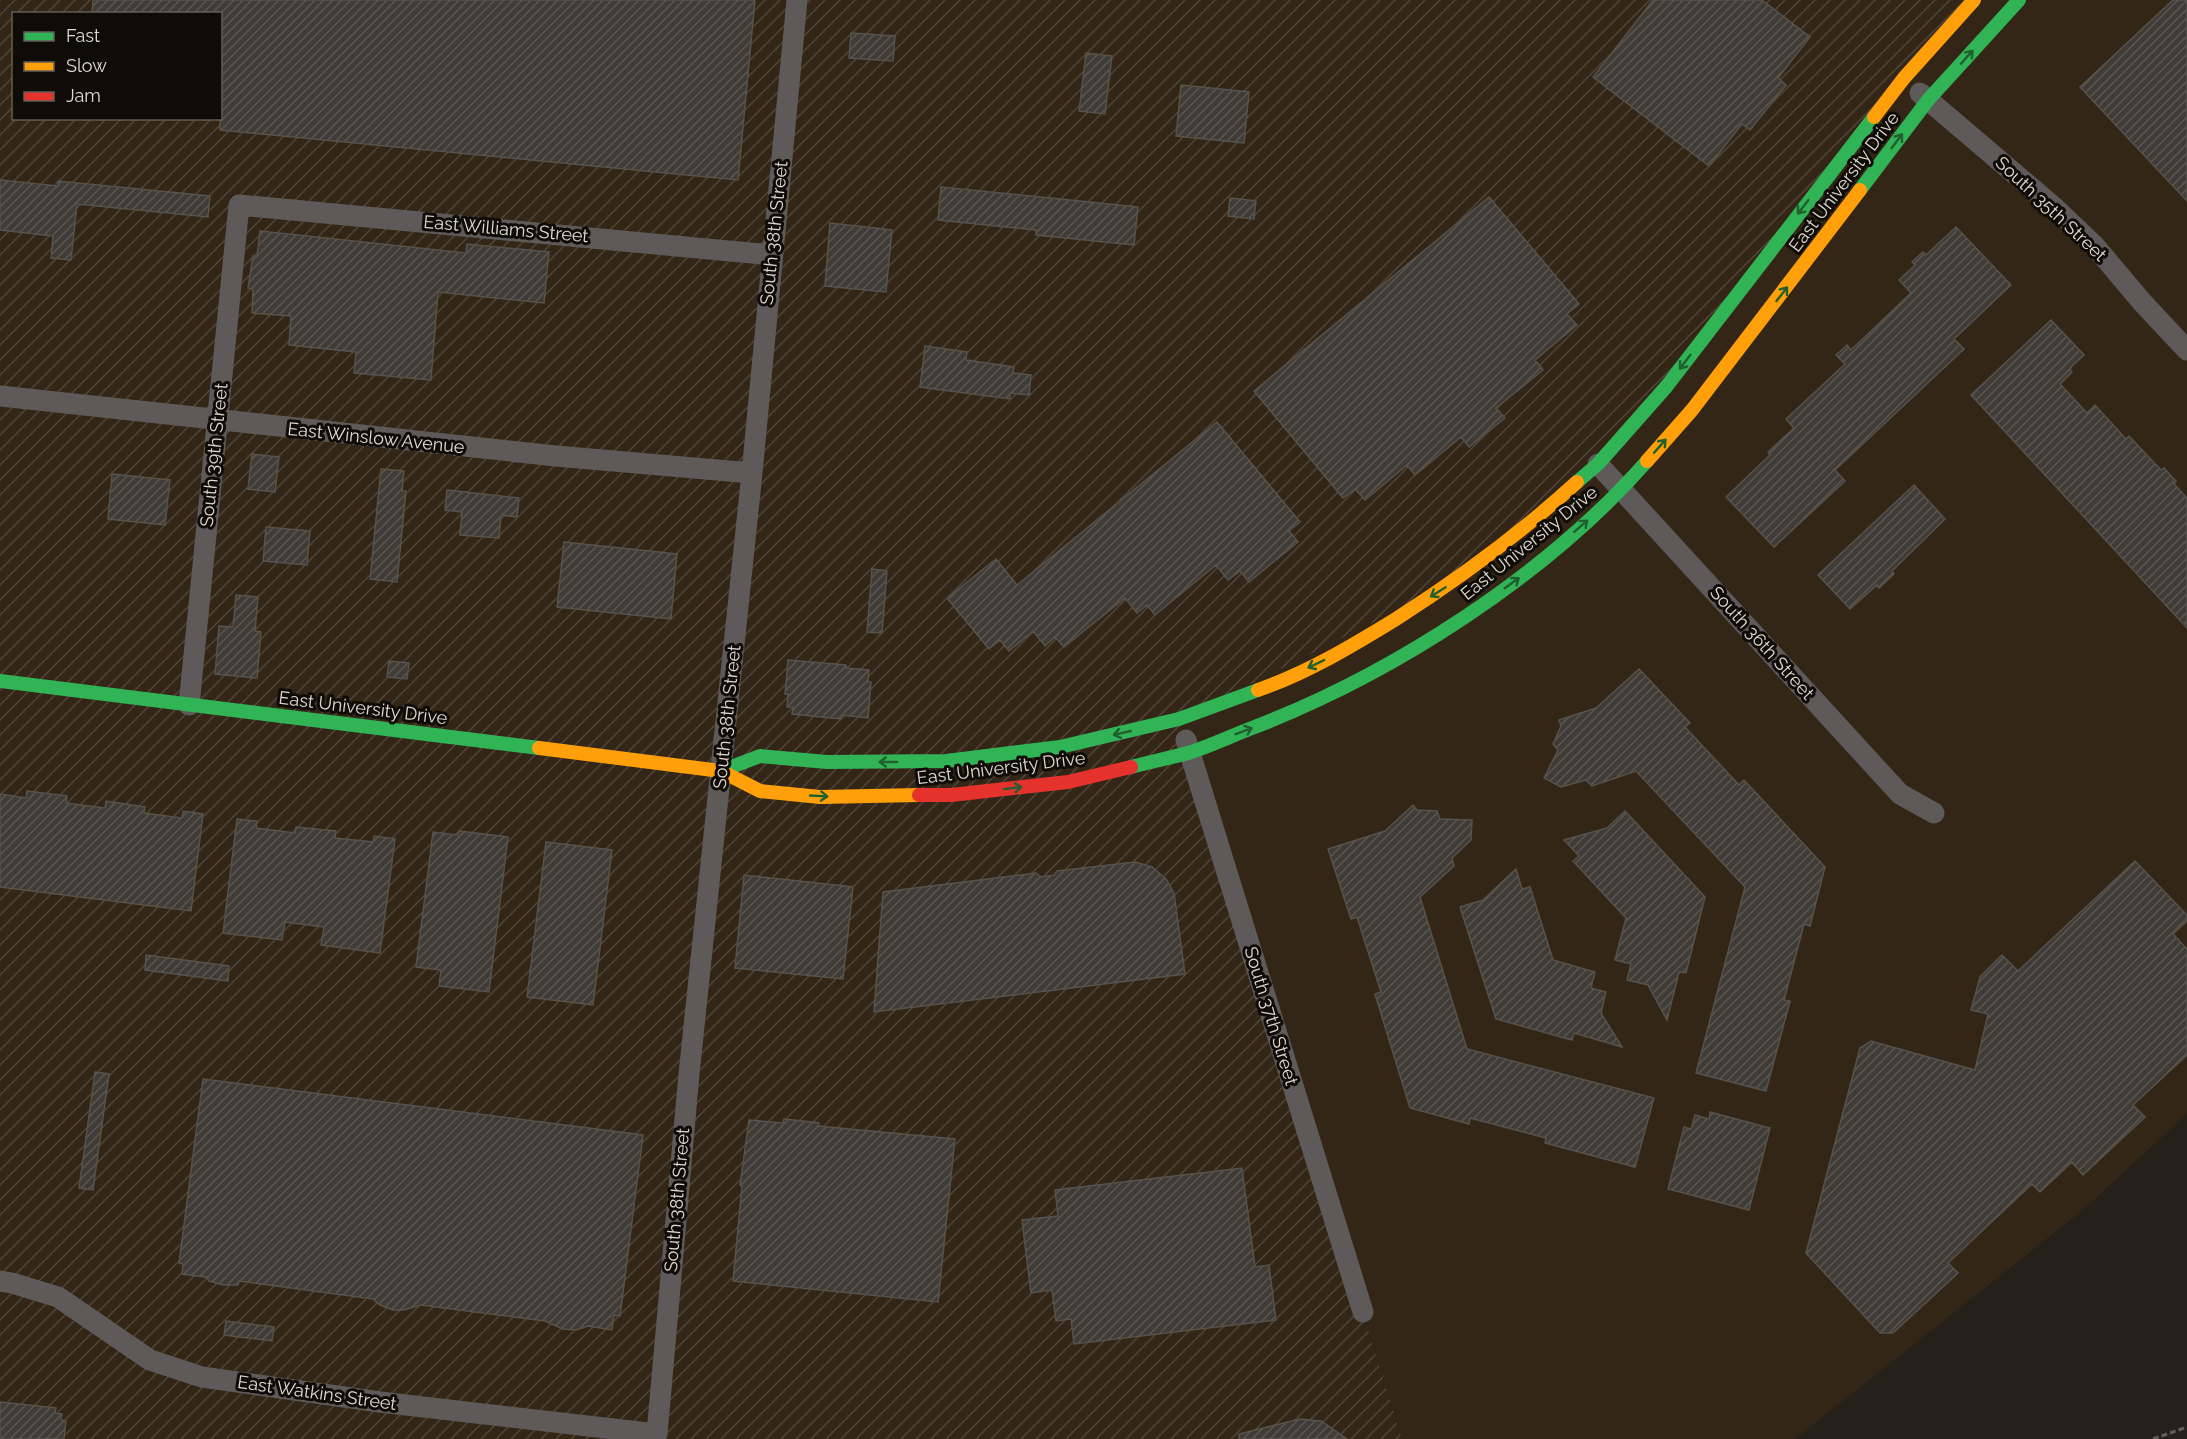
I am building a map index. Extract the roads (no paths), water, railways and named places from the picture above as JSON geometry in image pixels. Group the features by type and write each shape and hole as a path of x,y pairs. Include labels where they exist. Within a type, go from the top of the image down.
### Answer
{"main road":[{"name":"East University Drive","path":"721,771 760,756 827,762 946,761 1060,747 1179,720 1276,684 1356,644 1454,582 1532,524 1598,464 1666,387 1904,78 1974,0"},
{"name":"East University Drive","path":"0,681 721,771 760,791 820,797 941,795 1068,782 1190,752 1293,711 1375,672 1466,616 1540,562 1622,490 1692,410 1928,100 2019,0"}],"street":[{"name":"South 38th Street","path":"657,1434 689,1074 752,473 797,0"},
{"name":"South 35th Street","path":"1904,78 2055,208 2094,245 2142,302 2187,350"},
{"name":"East Williams Street","path":"240,205 772,255"},
{"name":"South 39th Street","path":"189,705 240,205"},
{"name":"East Winslow Avenue","path":"0,396 554,456 752,473"},
{"name":"South 36th Street","path":"1598,464 1900,794 1934,813"},
{"name":"South 37th Street","path":"1179,720 1362,1312"},
{"name":"East Watkins Street","path":"0,1281 58,1297 150,1360 202,1377 380,1402 657,1434"}]}
